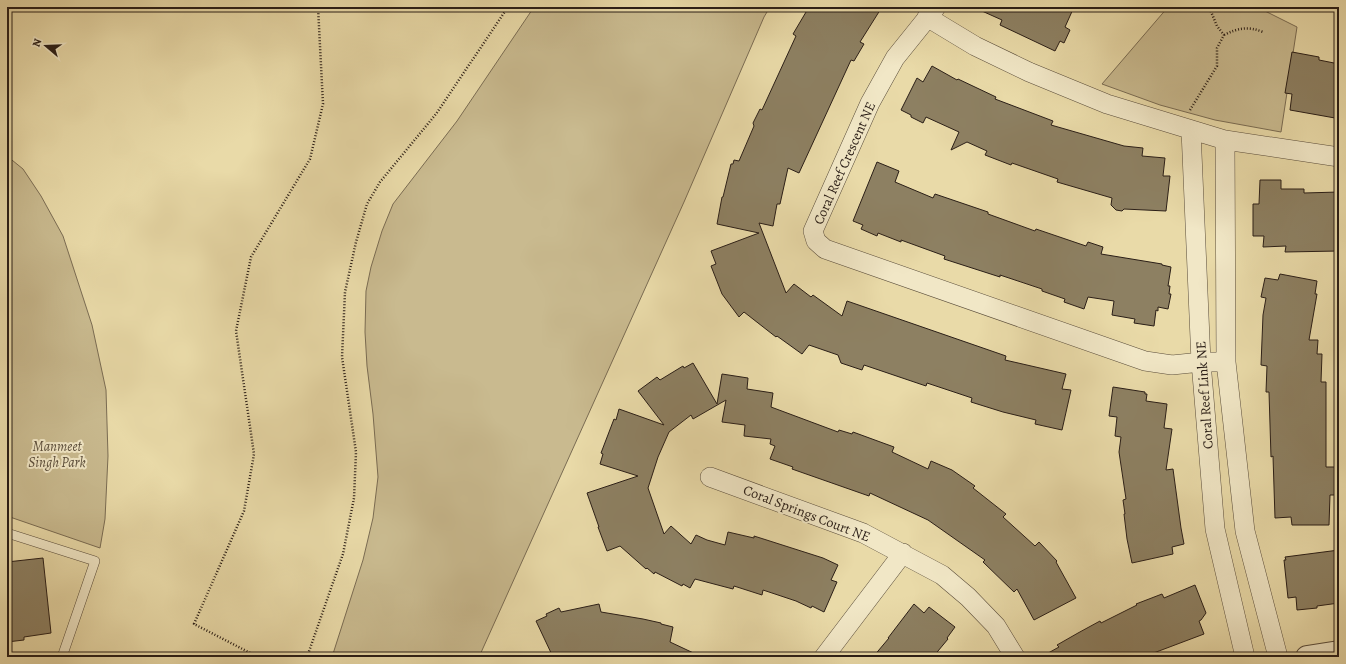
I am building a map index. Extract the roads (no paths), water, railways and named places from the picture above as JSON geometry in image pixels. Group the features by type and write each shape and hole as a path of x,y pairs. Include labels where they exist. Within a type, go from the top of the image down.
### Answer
{"street":[{"name":"Coral Reef Crescent NE","path":"1226,362 1201,362 1172,365 1145,361 825,249 816,241 813,231 870,103 895,58 932,12 974,46 1029,72 1107,104 1190,121 1225,140 1339,157"},
{"name":"Coral Reef Link NE","path":"1190,121 1201,362 1215,529 1245,657"},
{"name":"Coral Reef Link NE","path":"1225,140 1226,362 1245,531 1278,657"},
{"name":"Coral Springs Court NE","path":"710,477 863,532 942,575 968,597 996,626 1015,657"},
{"path":"824,657 902,553"},
{"path":"1307,657 1339,652"}],"lane":[{"path":"7,533 95,561 62,657"}],"park label":[{"name":"Manmeet Singh Park","path":"57,454"}]}
